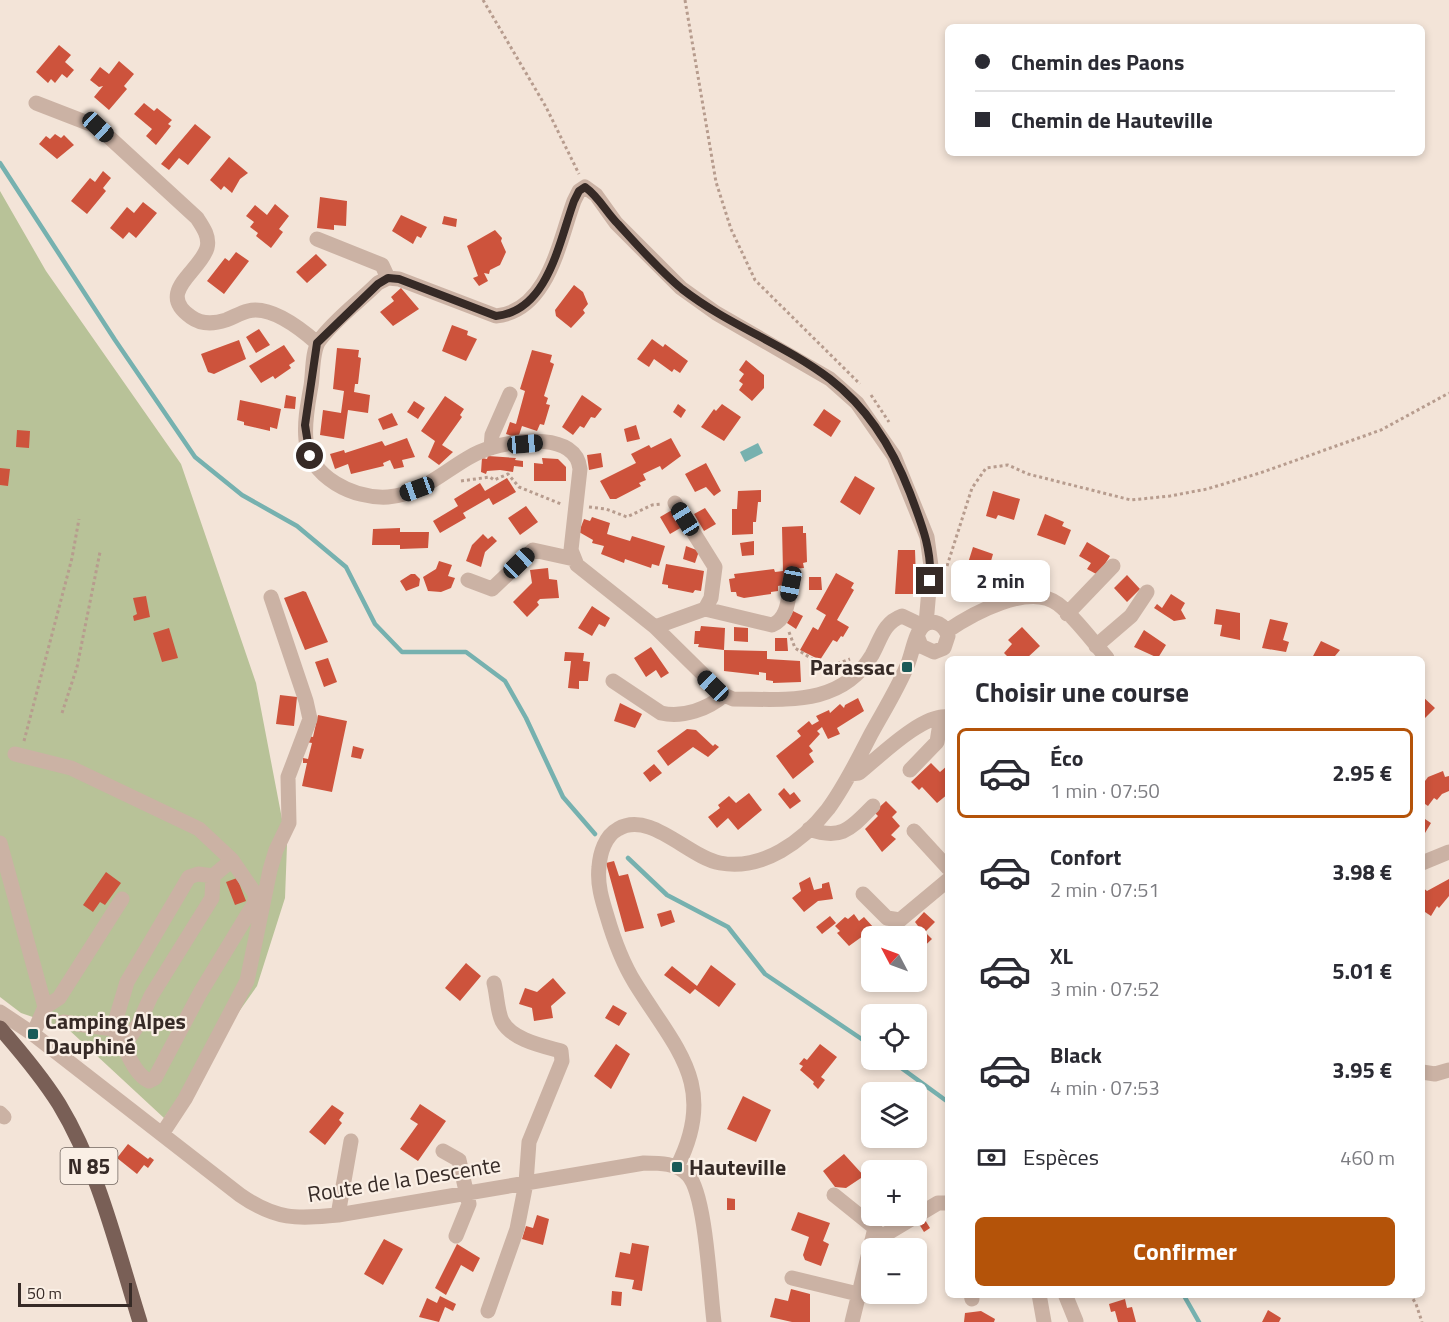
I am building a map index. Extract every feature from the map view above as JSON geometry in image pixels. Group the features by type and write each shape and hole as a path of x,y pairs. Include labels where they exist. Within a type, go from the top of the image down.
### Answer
{"main road":[{"name":"N 85","path":"0,1028 43,1081 76,1137 113,1236 140,1322"}],"street":[{"path":"36,103 98,127 197,218 207,237 207,248 181,284 177,295 178,304 185,313 202,323 212,323 248,311 267,312 317,343"},
{"path":"922,629 902,616 894,618 883,630 874,651 861,670 852,678 810,699 733,699 724,695 655,627 584,572 574,559 571,550 580,469 579,461 570,448 556,442 491,448 417,489 388,497 356,493 329,479 310,456 306,441 305,425 317,343 378,284 388,278 399,279 496,316 508,315 523,308 535,296 546,276 574,201 579,191 585,187 596,195 616,223 681,288 716,313 830,378 857,403 894,456 927,537 930,581 921,646 934,652"},
{"path":"317,239 382,265 388,278"},
{"path":"491,448 492,435 510,394"},
{"path":"675,503 716,567 711,598 705,609"},
{"path":"468,580 492,589 532,550 574,559"},
{"path":"1067,614 1113,566"},
{"path":"655,627 705,609 772,626 779,623 785,612 791,584"},
{"path":"1096,646 1131,616 1147,592"},
{"path":"162,1134 186,1099 247,981 265,905 270,870 289,823 288,777 310,719 271,597"},
{"path":"947,631 991,605 1022,597 1042,598 1056,602 1105,656"},
{"path":"714,1322 699,1193 687,1173 677,1167 690,1135 694,1108 689,1068 619,954 600,893 599,868 604,843 613,831 624,825 637,824 649,826 705,859 742,865 761,861 788,847 809,830 828,808 850,774 898,684 922,629 936,622 947,631"},
{"path":"898,684 934,652 947,644 947,631"},
{"path":"613,681 661,713 671,715 712,706 724,695"},
{"path":"850,774 859,773 912,730 944,717"},
{"path":"910,770 936,742 944,717"},
{"path":"19,747 71,768 199,829 232,860 256,895 254,904 200,993 155,1078 149,1081 142,1077 125,1044 113,1029 63,1022"},
{"path":"809,830 834,834 848,830 873,806"},
{"path":"914,831 945,865"},
{"path":"0,843 4,869 45,1007"},
{"path":"1425,862 1449,852"},
{"path":"125,1044 138,1025 151,996 212,898 213,876 232,860"},
{"path":"113,1029 127,982 189,878 198,874 213,876"},
{"path":"863,894 887,918 895,921 900,920 945,889"},
{"path":"33,1034 45,1007 59,998 122,899"},
{"path":"488,1311 517,1229 526,1183 530,1142 562,1061 561,1051 512,1032 502,1021 494,983"},
{"name":"Route de la Descente","path":"0,1012 33,1034 260,1208 282,1217 338,1215 644,1163 661,1163 677,1167"},
{"path":"1425,1072 1435,1074 1449,1070"},
{"path":"338,1215 351,1141"},
{"path":"443,1151 459,1160 468,1193 469,1204 456,1236"},
{"path":"834,1195 875,1228 872,1238"},
{"path":"879,1238 938,1203 945,1203"},
{"path":"792,1278 858,1294"},
{"path":"852,1322 861,1282"},
{"path":"1040,1298 1044,1322"},
{"path":"1067,1298 1076,1321"}],"path":[{"path":"483,0 546,107 585,187"},
{"path":"685,0 716,182 731,229 755,280 862,386"},
{"path":"930,581 940,577 948,564 972,488 986,468 1008,465 1028,474 1131,500 1170,496 1207,489 1260,473 1381,430 1449,393"},
{"path":"871,394 888,417 891,430"},
{"path":"454,468 458,482 490,477 494,480 508,474 519,487 555,503 606,509 627,517 652,505 675,503"},
{"path":"19,747 79,519"},
{"path":"62,713 77,667 100,552"},
{"path":"779,623 792,635 795,648 826,668 854,657"},
{"path":"1412,1298 1422,1322"}],"green space":[{"path":"0,191 46,271 181,464 256,683 287,845 285,898 257,986 164,1118 68,1029 21,1013 0,997"}],"water":[{"path":"758,443 763,453 745,462 740,452"}],"building":[{"path":"59,45 71,55 65,62 74,70 67,78 62,74 55,83 51,79 48,83 36,72"},
{"path":"119,61 134,74 124,86 127,89 109,110 94,97 103,86 99,87 90,80 100,67 109,74"},
{"path":"144,103 154,111 157,108 172,120 168,124 171,126 156,145 146,136 152,129 134,114"},
{"path":"195,124 211,137 188,165 179,158 169,170 161,164"},
{"path":"55,134 61,138 64,135 74,145 57,159 39,144 46,136 50,139"},
{"path":"229,157 248,173 240,179 232,193 224,186 221,190 210,180"},
{"path":"103,171 111,178 103,188 106,191 87,214 71,201 90,178 95,182"},
{"path":"320,197 347,201 346,226 334,225 334,230 317,228"},
{"path":"143,202 157,213 136,238 129,232 123,239 110,228 127,207 134,213"},
{"path":"275,204 289,216 279,229 283,232 271,248 256,236 258,233 250,227 254,222 246,216 255,205 267,215"},
{"path":"401,215 427,227 421,238 417,236 413,244 392,231"},
{"path":"444,216 457,219 456,227 442,224"},
{"path":"495,230 502,238 506,252 500,265 490,270 489,274 484,273 488,281 479,286 473,278 478,276 467,246"},
{"path":"236,252 249,261 224,294 207,281 225,258 229,261"},
{"path":"316,254 327,265 307,283 296,272"},
{"path":"574,285 583,292 588,304 583,310 585,313 571,328 556,316 555,310"},
{"path":"401,288 419,309 393,326 380,312 394,301 391,297"},
{"path":"452,325 468,331 467,335 477,339 466,361 442,351"},
{"path":"259,329 270,345 256,353 246,337"},
{"path":"652,339 663,347 665,344 688,361 680,373 674,369 672,372 654,359 649,367 637,359"},
{"path":"239,340 246,359 214,374 208,372 201,354"},
{"path":"284,345 295,361 289,365 291,368 275,379 273,376 261,383 249,366"},
{"path":"337,348 359,350 358,357 361,358 358,384 355,384 354,392 370,395 368,413 348,410 344,439 320,435 323,410 341,413 344,391 333,389"},
{"path":"532,350 552,355 550,362 554,364 544,396 548,398 546,404 550,405 544,425 540,424 537,431 522,426 518,438 506,434 510,422 516,424 525,391 520,389"},
{"path":"746,360 764,375 764,388 752,401 739,390 743,384 739,381 744,374 739,370"},
{"path":"286,395 296,397 295,409 284,408"},
{"path":"582,395 602,409 595,418 591,417 584,428 580,426 573,435 562,427"},
{"path":"445,396 464,409 460,415 462,417 442,445 453,452 439,465 428,457 435,441 421,431"},
{"path":"240,400 281,409 277,429 270,427 270,431 244,425 244,422 237,420"},
{"path":"414,401 425,408 418,419 407,412"},
{"path":"678,404 686,410 681,418 673,412"},
{"path":"722,404 741,417 724,441 701,427 714,409 716,411"},
{"path":"824,409 841,421 831,437 813,425"},
{"path":"392,413 398,425 383,430 378,419"},
{"path":"636,425 640,439 627,442 624,429"},
{"path":"17,430 30,431 29,448 16,447"},
{"path":"407,438 415,457 402,460 404,467 394,469 390,460 383,463 384,466 351,474 348,464 335,469 330,454 344,450 345,453 382,441 385,446"},
{"path":"671,438 681,456 662,470 660,466 643,474 646,480 639,483 641,486 616,499 610,499 600,481 636,463 631,454 649,445 651,448"},
{"path":"601,453 603,467 589,470 587,455"},
{"path":"488,456 516,458 515,460 523,461 523,467 514,466 513,472 500,470 487,471 486,474 481,472 482,458 487,459"},
{"path":"542,458 558,459 566,467 566,481 534,481 534,463 543,464"},
{"path":"706,463 721,491 714,496 706,487 695,492 685,474"},
{"path":"0,468 10,469 8,486 0,485"},
{"path":"855,476 875,488 860,515 840,502"},
{"path":"507,478 516,492 493,505 489,498 463,513 466,518 440,533 433,521 458,506 454,499 480,483 485,491"},
{"path":"761,490 761,502 758,502 756,522 753,522 753,534 732,535 732,509 737,509 738,491"},
{"path":"993,491 1020,499 1014,520 998,515 996,519 986,516"},
{"path":"526,506 538,522 520,535 508,518"},
{"path":"705,508 716,524 704,531 694,514"},
{"path":"672,510 682,527 670,534 660,517"},
{"path":"1045,514 1064,522 1062,526 1071,530 1065,545 1037,535"},
{"path":"592,517 610,523 607,534 630,541 632,536 665,546 659,566 652,564 651,568 625,559 624,563 601,554 604,546 592,543 593,540 579,532 584,519 590,521"},
{"path":"803,526 803,533 806,533 807,562 803,563 804,568 789,569 789,577 783,577 783,585 778,586 778,591 771,592 771,594 744,598 737,596 736,592 731,592 729,579 735,578 734,574 774,569 775,572 783,571 782,527"},
{"path":"400,528 400,532 429,532 428,548 400,549 400,545 372,545 373,529"},
{"path":"483,534 488,539 492,536 497,541 485,552 481,567 466,561 472,545"},
{"path":"754,541 754,555 742,556 740,543"},
{"path":"1087,542 1110,556 1098,575 1087,569 1091,563 1079,556"},
{"path":"686,546 699,551 695,563 683,559"},
{"path":"973,547 993,554 989,568 984,566 978,584 963,579"},
{"path":"898,550 915,550 916,579 913,579 913,594 895,594"},
{"path":"439,561 452,565 448,576 455,578 451,588 441,592 428,591 423,577 436,569"},
{"path":"666,564 704,571 701,591 695,590 693,593 668,588 668,585 662,584"},
{"path":"548,568 549,579 557,580 559,598 540,599 537,602 539,605 527,617 513,602 532,583 530,570"},
{"path":"836,573 854,583 851,588 854,590 837,620 849,627 837,642 833,640 820,660 800,650 813,627 818,630 826,615 816,609"},
{"path":"415,574 420,579 419,586 406,591 400,581"},
{"path":"1127,575 1140,589 1127,602 1114,588"},
{"path":"809,577 821,577 822,590 809,590"},
{"path":"306,592 328,642 305,650 284,598"},
{"path":"1171,594 1185,603 1181,610 1186,619 1174,621 1154,608 1157,604 1162,608"},
{"path":"146,596 150,617 134,621 133,616 137,614 133,598"},
{"path":"592,606 610,618 605,627 599,624 592,636 578,628"},
{"path":"1216,609 1240,613 1240,640 1220,636 1222,625 1214,624"},
{"path":"793,611 803,616 796,629 787,623"},
{"path":"1270,619 1288,623 1283,640 1289,642 1286,652 1262,648"},
{"path":"701,626 725,628 724,650 698,647 699,644 694,644 695,631 700,631"},
{"path":"734,627 748,628 748,642 734,641"},
{"path":"1022,627 1040,646 1029,656 1007,656 1004,653 1012,644 1008,640"},
{"path":"169,628 178,658 162,662 153,633"},
{"path":"1144,630 1166,645 1159,656 1154,656 1134,647"},
{"path":"775,638 787,638 788,651 775,651"},
{"path":"1321,641 1340,650 1335,656 1313,656"},
{"path":"651,647 669,673 661,678 656,670 646,677 634,658"},
{"path":"724,650 767,651 767,659 800,661 801,682 773,683 773,681 766,680 766,673 759,672 759,675 724,671"},
{"path":"565,652 584,653 583,661 590,662 588,681 579,681 579,689 568,688 571,661 564,661"},
{"path":"328,658 337,682 324,687 315,662"},
{"path":"280,695 297,697 294,726 276,724"},
{"path":"858,698 864,711 837,728 840,734 828,739 822,727 817,731 820,734 809,746 813,751 809,754 814,762 793,779 776,756 801,736 797,731 809,721 812,725 819,721 816,716 829,710 830,713 840,704 844,708 845,705"},
{"path":"1425,699 1435,708 1425,718"},
{"path":"620,703 642,714 635,728 614,721"},
{"path":"318,715 347,721 332,792 302,786 307,763 303,763 303,758 308,759 312,743 306,742 308,736 313,737"},
{"path":"687,729 696,730 713,746 715,744 719,747 708,757 693,747 668,766 657,751"},
{"path":"353,746 364,749 361,759 351,757"},
{"path":"931,763 940,772 945,768 945,796 937,803 922,787 919,790 911,782"},
{"path":"654,764 662,773 650,782 643,773"},
{"path":"1443,771 1445,777 1449,776 1449,791 1437,800 1434,798 1428,806 1425,804 1425,781 1428,777"},
{"path":"784,788 790,795 794,792 801,801 790,809 778,794"},
{"path":"749,793 762,810 738,830 728,818 717,828 708,817 720,808 718,805 729,796 736,803"},
{"path":"886,801 897,812 892,817 900,826 891,835 896,839 882,852 865,829 878,816 874,812"},
{"path":"1425,819 1431,823 1425,833"},
{"path":"614,861 619,876 628,874 644,928 625,932 606,863"},
{"path":"106,872 121,883 105,905 100,902 93,912 83,905"},
{"path":"810,877 814,890 822,888 822,884 829,882 833,899 818,901 804,912 792,898 801,891 799,883"},
{"path":"237,878 246,901 235,905 226,882"},
{"path":"1449,879 1449,896 1439,908 1437,906 1431,916 1425,912 1425,889 1427,891"},
{"path":"671,910 675,922 661,927 657,914"},
{"path":"924,912 935,922 927,930 927,926 918,926 915,922"},
{"path":"854,914 859,921 864,917 872,926 861,926 861,937 849,946 837,933 840,931 835,926 845,917 848,919"},
{"path":"830,916 836,923 822,934 816,927"},
{"path":"927,934 932,939 927,944"},
{"path":"466,963 481,976 460,1001 445,988"},
{"path":"711,965 736,984 719,1007 695,989 690,994 664,975 672,966 697,986"},
{"path":"553,978 566,993 551,1006 553,1018 534,1021 532,1008 519,1004 525,988 537,992"},
{"path":"613,1005 627,1013 619,1026 605,1018"},
{"path":"616,1044 630,1054 611,1089 594,1076"},
{"path":"820,1044 837,1057 821,1077 825,1080 818,1089 813,1084 814,1082 800,1070 803,1066 799,1064 804,1058 807,1060"},
{"path":"743,1096 771,1110 756,1142 727,1129"},
{"path":"420,1104 446,1121 418,1161 400,1149 418,1124 410,1119"},
{"path":"332,1105 344,1113 339,1120 342,1123 325,1145 309,1132"},
{"path":"128,1144 148,1159 150,1157 154,1160 148,1168 144,1165 137,1174 117,1158"},
{"path":"844,1154 861,1173 861,1178 846,1188 835,1187 823,1171"},
{"path":"727,1198 735,1199 735,1210 727,1210"},
{"path":"798,1212 830,1223 823,1241 829,1244 821,1266 805,1260 803,1255 809,1237 791,1230"},
{"path":"537,1215 549,1219 543,1245 522,1239 526,1226 533,1228"},
{"path":"927,1223 930,1228 924,1232 920,1226 927,1226"},
{"path":"384,1239 403,1249 383,1285 364,1274"},
{"path":"632,1243 649,1246 642,1291 632,1289 634,1280 615,1277 620,1252 630,1254"},
{"path":"457,1244 480,1258 473,1272 461,1265 446,1295 435,1288"},
{"path":"791,1289 810,1294 810,1322 792,1322 770,1317 775,1298 788,1301"},
{"path":"612,1291 622,1292 621,1306 611,1305"},
{"path":"440,1296 456,1304 453,1311 445,1307 439,1322 419,1317 427,1298 437,1303"},
{"path":"1125,1299 1127,1308 1132,1307 1136,1322 1118,1322 1115,1311 1111,1312 1109,1304"},
{"path":"1268,1310 1281,1318 1279,1322 1262,1322"},
{"path":"981,1311 995,1319 994,1322 964,1322 965,1313"}],"waterway":[{"path":"0,163 115,340 195,457 242,495 297,526 346,567 375,624 402,652 466,652 505,681 526,718 563,797 595,834"},
{"path":"628,858 667,895 728,927 765,974 861,1039"},
{"path":"904,1070 945,1100"},
{"path":"1185,1298 1199,1322"}],"place":[{"name":"Parassac","path":"907,667"},
{"name":"Camping Alpes Dauphiné","path":"33,1034"},
{"name":"Hauteville","path":"677,1167"}],"route":[{"path":"310,456 305,425 317,343 378,284 388,278 399,279 496,316 508,315 523,308 535,296 546,276 574,201 579,191 585,187 596,195 616,223 681,288 716,313 830,378 857,403 894,456 908,488 927,537 931,566 930,581"}]}
